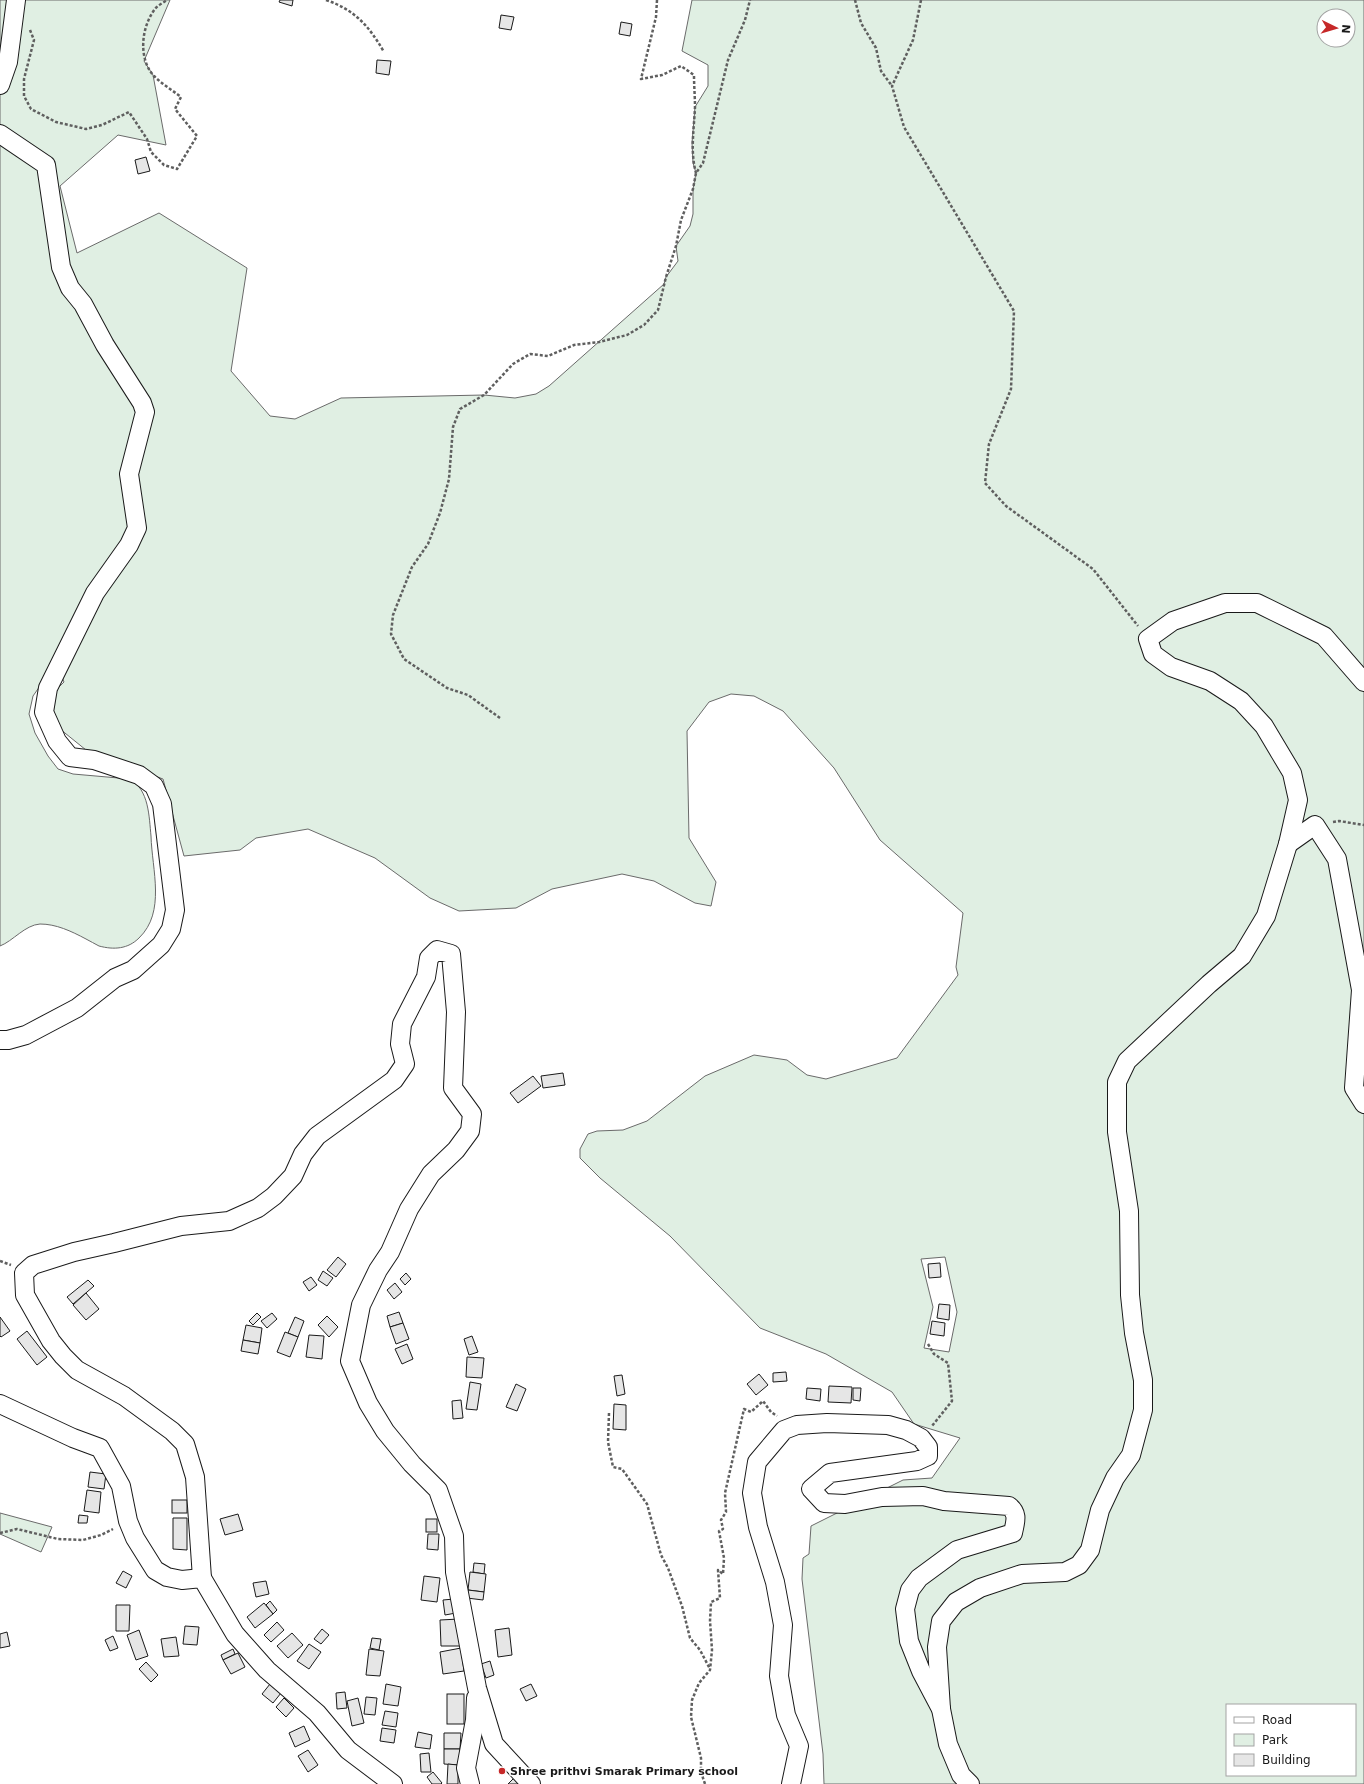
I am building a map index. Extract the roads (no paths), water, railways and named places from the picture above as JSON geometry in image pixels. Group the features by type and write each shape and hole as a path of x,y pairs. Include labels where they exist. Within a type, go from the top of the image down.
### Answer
{"street":[{"path":"0,85 8,62 16,0"},
{"path":"0,134 46,165 61,266 70,288 83,304 105,345 142,403 144,412 129,474 137,528 129,546 95,593 48,688 44,712 57,741 70,757 94,760 139,776 154,786 162,804 175,910 171,929 161,945 133,970 115,978 77,1008 26,1035 8,1040 0,1040"},
{"path":"970,1784 961,1775 948,1744 941,1709 937,1647 941,1621 956,1602 980,1588 1022,1574 1065,1572 1079,1565 1090,1550 1100,1510 1115,1478 1131,1455 1143,1410 1143,1380 1134,1333 1130,1295 1129,1211 1117,1132 1117,1082 1127,1061 1209,984 1242,956 1266,916 1288,844 1298,800 1292,773 1264,726 1242,701 1210,681 1171,667 1153,654 1148,639 1173,621 1225,603 1257,603 1324,636 1364,682"},
{"path":"1288,844 1315,825 1337,860 1361,990 1354,1088 1364,1104"},
{"path":"393,1784 348,1750 317,1713 267,1670 235,1634 202,1578 195,1477 185,1444 172,1431 124,1396 77,1370 62,1356 25,1294 24,1273 33,1265 74,1252 181,1226 229,1221 258,1208 274,1196 292,1176 303,1154 317,1136 394,1080 405,1064 400,1044 402,1024 426,977 429,958 436,950 451,954 456,1012 453,1088 472,1114 470,1131 456,1150 431,1174 409,1209 390,1252 378,1270 361,1305 350,1361 368,1403 385,1431 412,1464 438,1490 454,1536 455,1572 477,1688 494,1744 531,1784"},
{"path":"0,1404 73,1438 100,1448 121,1486 128,1521 135,1538 156,1570 168,1577 182,1580 202,1578"},
{"path":"791,1784 799,1746 786,1715 779,1676 783,1625 775,1582 758,1527 752,1493 757,1462 784,1430 797,1425 827,1423 888,1425 906,1430 921,1438 928,1447 928,1456 917,1461 830,1473 811,1488 824,1502 845,1504 882,1497 923,1496 944,1501 1009,1506 1014,1511 1016,1518 1013,1533 957,1550 919,1578 910,1590 905,1609 909,1641 920,1672 941,1709"},
{"path":"470,1784 466,1768 475,1720 477,1688"}],"place":[{"name":"Shree prithvi Smarak Primary school","path":"502,1771"}]}
